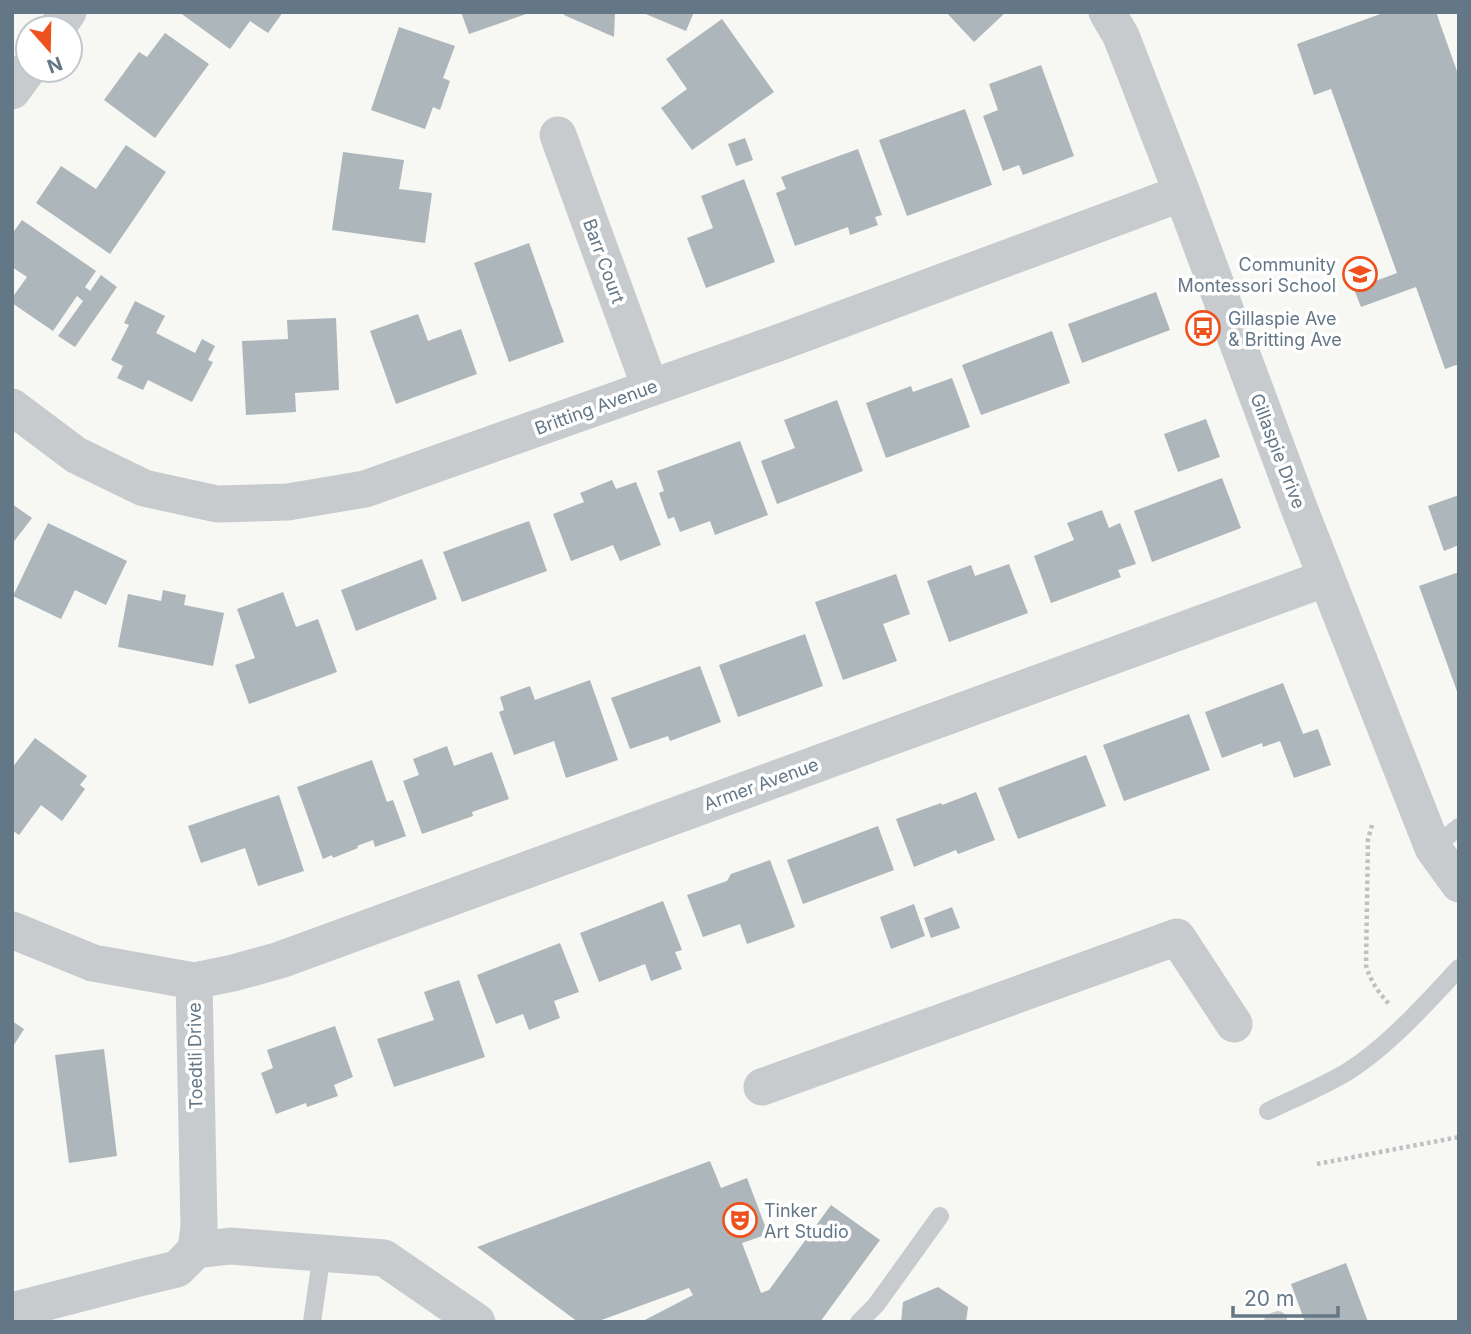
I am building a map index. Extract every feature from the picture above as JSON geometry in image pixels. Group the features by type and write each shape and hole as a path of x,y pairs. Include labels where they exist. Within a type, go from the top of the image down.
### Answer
{"street":[{"name":"Gillaspie Drive","path":"1107,12 1121,36 1182,193 1326,578 1446,838 1459,884"},
{"name":"Barr Court","path":"558,135 650,387"},
{"name":"Britting Avenue","path":"12,407 76,455 144,488 217,504 288,502 365,489 778,344 1182,193"},
{"name":"Armer Avenue","path":"194,981 280,960 1326,578"},
{"name":"Toedtli Drive","path":"12,930 93,963 194,981 199,1226 187,1260"},
{"path":"762,1087 1177,937 1234,1024"},
{"path":"12,1311 230,1246 384,1258 477,1322"}],"lane":[{"path":"1268,1111 1347,1072 1384,1043 1435,995 1459,968"},
{"path":"859,1322 876,1305 940,1216"},
{"path":"312,1322 322,1253"}],"path":[{"path":"1372,825 1368,839 1366,965 1369,978 1381,995 1406,1021"},
{"path":"1317,1164 1459,1137"}],"building":[{"path":"179,12 283,12 268,33 250,21 230,49"},
{"path":"461,12 529,12 529,13 469,34"},
{"path":"564,12 615,12 614,37 564,15"},
{"path":"641,12 694,12 686,31"},
{"path":"946,12 1006,12 974,42"},
{"path":"1386,12 1436,12 1459,77 1459,364 1445,369 1416,287 1361,307 1354,289 1397,273 1331,89 1314,95 1297,44"},
{"path":"722,19 774,92 692,150 661,108 687,89 666,59"},
{"path":"399,27 455,46 443,78 450,81 440,110 433,107 425,129 371,110"},
{"path":"165,33 209,64 155,138 104,100 139,52 147,57"},
{"path":"1041,65 1074,156 1023,175 1019,165 1003,171 983,116 998,110 989,84"},
{"path":"965,109 992,185 907,216 879,140"},
{"path":"745,138 753,160 736,166 728,144"},
{"path":"126,145 166,172 110,254 36,203 61,166 96,189"},
{"path":"858,149 882,215 875,217 878,225 850,235 848,227 795,246 776,193 786,189 781,177"},
{"path":"343,152 404,160 399,189 432,193 425,243 332,230"},
{"path":"744,179 775,262 706,288 687,238 713,228 701,196"},
{"path":"22,220 96,271 85,287 90,291 101,275 117,287 75,347 58,336 83,301 77,296 53,331 12,303 12,298 27,277 12,267 12,234"},
{"path":"529,243 564,342 509,362 474,263"},
{"path":"1156,292 1170,330 1082,363 1068,324"},
{"path":"135,301 165,316 156,333 195,353 202,339 215,346 208,360 213,362 192,402 148,380 143,390 117,378 123,366 111,360 129,325 124,323"},
{"path":"418,314 428,341 461,329 477,374 396,404 370,331"},
{"path":"336,318 339,390 295,393 296,412 246,415 242,341 288,339 287,320"},
{"path":"1052,331 1070,383 981,415 962,365"},
{"path":"952,378 970,427 886,458 866,403 911,386 913,392"},
{"path":"837,400 863,471 777,504 761,461 795,448 784,420"},
{"path":"1206,419 1220,457 1178,472 1164,434"},
{"path":"740,441 768,515 715,535 710,521 680,532 674,517 668,519 659,493 664,491 657,471"},
{"path":"1222,478 1241,528 1152,562 1134,511"},
{"path":"612,480 616,489 636,482 661,545 620,561 613,545 571,561 553,514 584,502 580,493"},
{"path":"1459,495 1459,545 1444,551 1428,506"},
{"path":"12,504 32,518 12,544"},
{"path":"1102,510 1109,528 1120,523 1136,564 1118,570 1121,577 1051,603 1034,556 1074,540 1067,523"},
{"path":"529,521 547,571 462,602 443,552"},
{"path":"48,523 127,561 106,605 75,590 61,619 13,596"},
{"path":"422,559 437,599 356,631 341,590"},
{"path":"1009,564 1028,613 949,642 927,581 971,565 975,576"},
{"path":"1459,572 1459,694 1458,694 1419,586"},
{"path":"896,574 910,614 883,624 897,661 843,680 815,602"},
{"path":"163,590 186,595 184,605 224,613 213,666 118,647 128,594 161,601"},
{"path":"283,592 296,627 318,619 337,672 249,704 235,665 255,658 237,609"},
{"path":"805,634 823,686 738,717 719,665"},
{"path":"700,666 721,722 670,741 668,736 630,749 611,698"},
{"path":"590,680 618,760 566,778 554,741 514,755 499,712 504,710 500,697 530,686 535,700"},
{"path":"1283,683 1303,734 1318,729 1331,765 1294,778 1280,741 1263,747 1262,743 1222,758 1205,712"},
{"path":"1189,714 1210,770 1124,801 1103,745"},
{"path":"35,738 87,776 80,785 85,789 62,821 41,805 19,835 12,830 12,768"},
{"path":"447,746 454,766 492,752 509,799 472,812 473,816 422,834 403,781 419,775 413,759"},
{"path":"1086,755 1106,806 1018,839 998,788"},
{"path":"372,760 387,802 393,800 406,836 375,847 373,840 333,858 332,855 323,859 297,787"},
{"path":"976,792 995,840 958,854 956,850 914,867 896,819"},
{"path":"279,795 304,871 258,886 245,848 201,863 188,826"},
{"path":"878,826 894,870 803,904 787,860"},
{"path":"770,860 795,927 747,944 740,924 703,937 687,895 727,881 731,874"},
{"path":"663,901 682,950 675,952 682,969 651,981 645,964 599,982 580,933"},
{"path":"914,904 925,936 891,949 880,917"},
{"path":"952,907 960,928 931,938 924,918"},
{"path":"560,943 579,992 554,1001 560,1018 529,1030 523,1014 496,1024 477,975"},
{"path":"459,980 485,1057 394,1087 377,1039 434,1020 424,992"},
{"path":"12,1021 24,1029 12,1048"},
{"path":"335,1026 353,1077 334,1085 338,1096 307,1107 306,1103 276,1114 261,1073 273,1068 267,1050"},
{"path":"104,1049 117,1156 69,1163 55,1055"},
{"path":"710,1161 721,1188 747,1178 768,1234 742,1243 761,1293 769,1290 831,1205 880,1240 820,1322 641,1322 693,1295 689,1288 596,1322 578,1322 477,1247"},
{"path":"1346,1263 1368,1322 1305,1322 1291,1284"},
{"path":"938,1287 968,1307 966,1322 901,1322 903,1302"}],"place":[{"name":"Community Montessori School","path":"1360,274"},
{"name":"Gillaspie Ave & Britting Ave","path":"1203,328"},
{"name":"Tinker Art Studio","path":"740,1220"}]}
